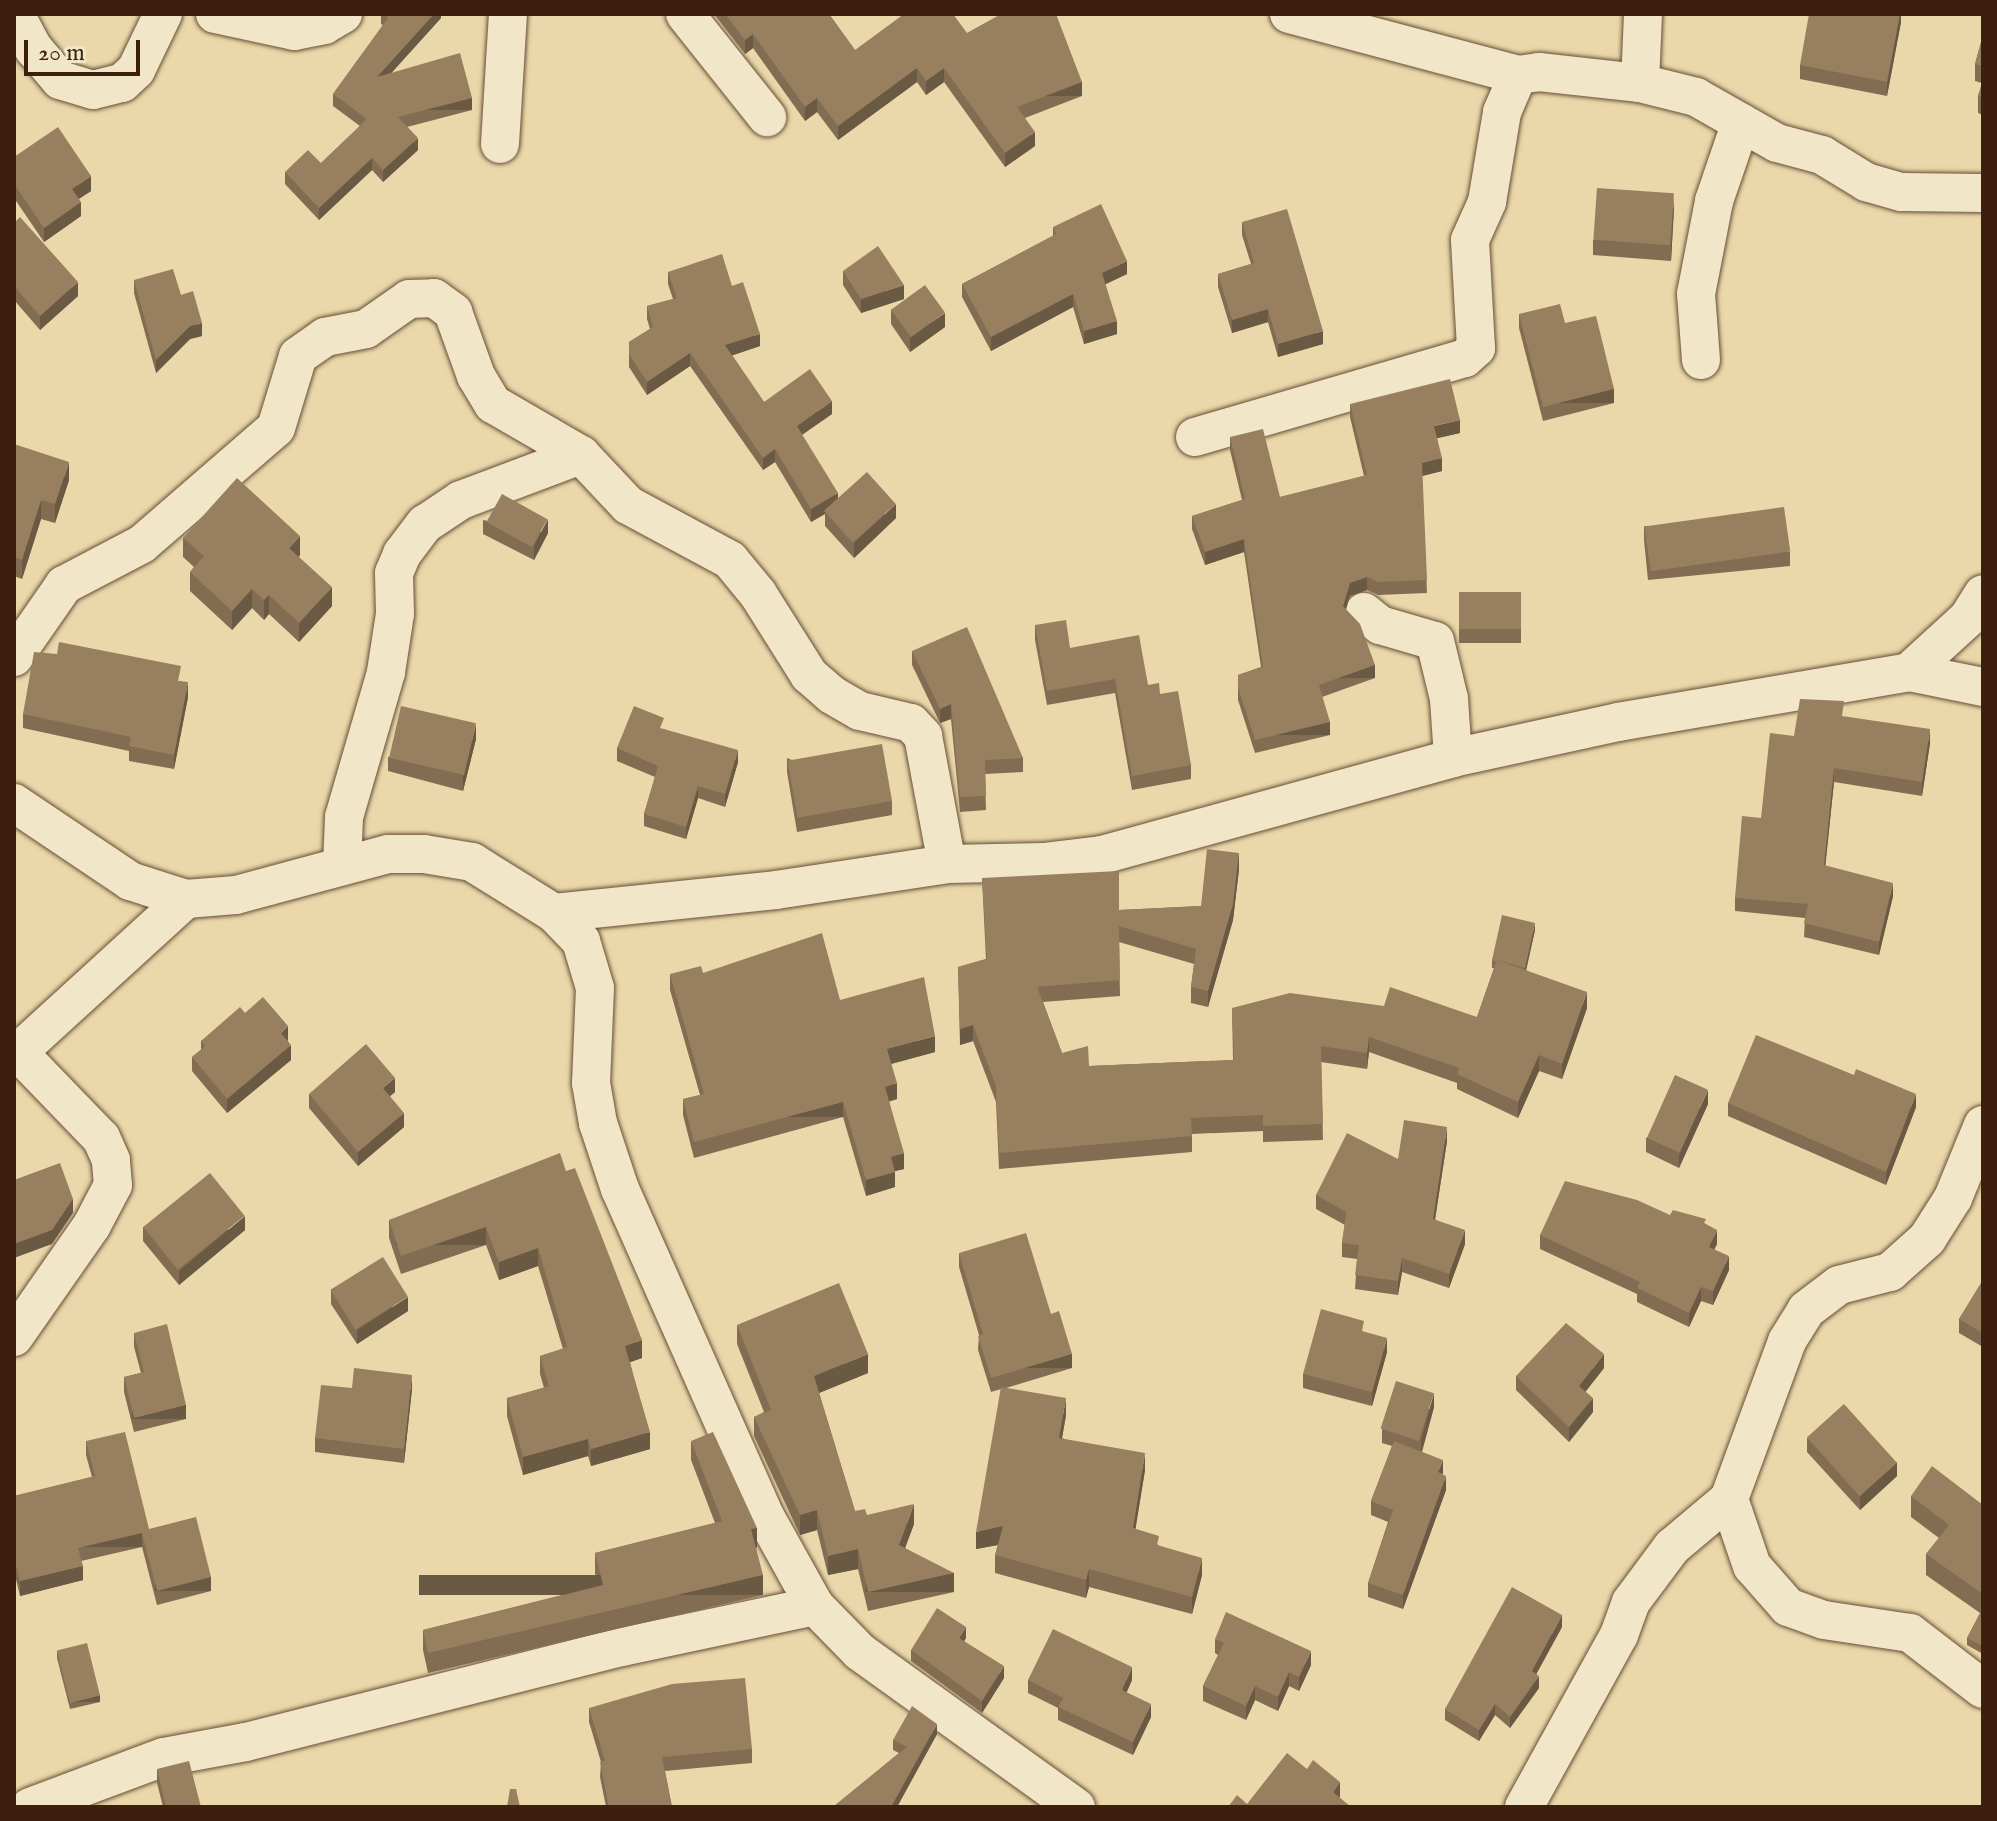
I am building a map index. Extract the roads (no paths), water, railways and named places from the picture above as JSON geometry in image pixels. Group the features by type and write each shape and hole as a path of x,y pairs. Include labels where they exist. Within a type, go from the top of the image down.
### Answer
{"street":[{"path":"15,14 34,49 60,80 93,90 122,83 136,70 163,14"},
{"path":"215,14 294,31 324,25 343,14"},
{"path":"500,144 508,14"},
{"path":"685,14 767,117"},
{"path":"1289,14 1518,75 1539,72 1640,83 1696,97 1777,143 1822,155 1866,182 1902,192 1983,193"},
{"path":"1640,83 1643,14"},
{"path":"1195,437 1465,358 1476,348 1470,240 1487,202 1502,112 1518,75"},
{"path":"1701,360 1696,294 1714,201 1741,122"},
{"path":"14,657 64,585 142,544 276,428 298,356 325,337 366,329 409,299 434,298 453,312 466,353 493,404 581,455 628,505 730,560 758,594 809,675 832,695 860,711 911,723 923,736 947,864"},
{"path":"342,865 344,817 386,672 395,614 394,573 402,554 425,524 461,500 581,455"},
{"path":"1909,672 1968,618 1983,594"},
{"path":"1364,612 1380,625 1435,641 1449,699 1453,758"},
{"path":"554,913 776,890 947,864 1044,862 1102,855 1453,758 1618,722 1909,672 1983,687"},
{"path":"14,803 130,881 186,899 236,895 388,854 472,862 554,913 581,941 595,988 591,1083 598,1123 620,1189 766,1518 815,1606 860,1652 1076,1807"},
{"path":"14,1337 92,1225 113,1185 111,1160 101,1138 17,1054 186,899"},
{"path":"1524,1807 1619,1635 1631,1602 1672,1547 1729,1499 1787,1341 1806,1310 1839,1285 1890,1272 1927,1239 1953,1198 1983,1125"},
{"path":"1729,1499 1752,1566 1788,1607 1824,1620 1910,1633 1983,1689"},
{"path":"30,1807 164,1757 246,1742 622,1647 815,1606"}]}
